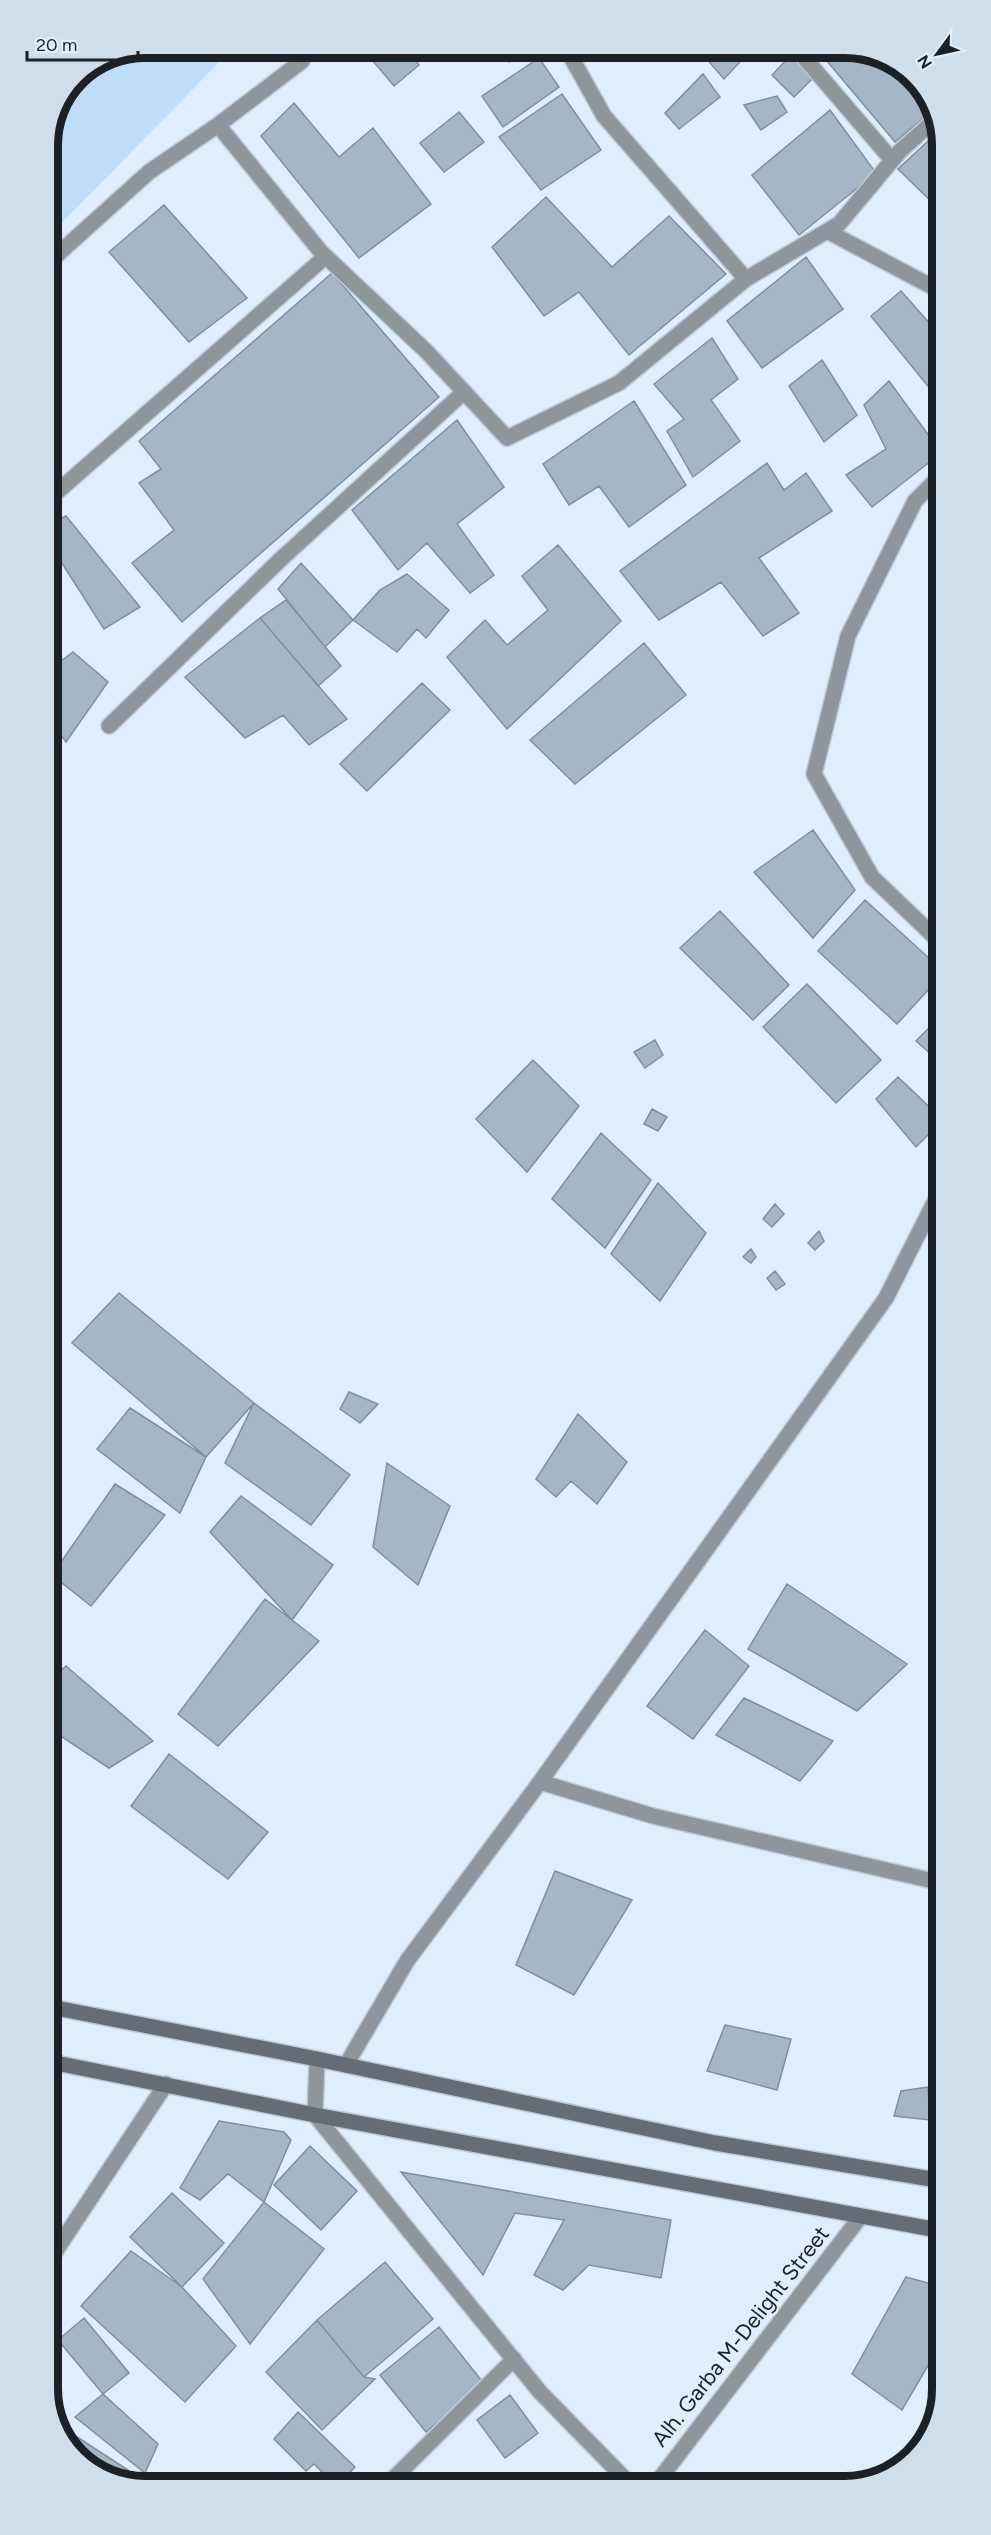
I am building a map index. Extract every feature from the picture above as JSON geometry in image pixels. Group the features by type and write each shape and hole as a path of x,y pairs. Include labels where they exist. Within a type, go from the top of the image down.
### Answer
{"main road":[{"path":"58,2008 317,2059 715,2143 932,2179"},
{"path":"58,2063 315,2115 932,2229"}],"street":[{"path":"59,253 149,172 218,124 302,61 301,58"},
{"path":"572,59 604,116 746,279"},
{"path":"805,59 892,160"},
{"path":"218,124 325,257 427,352 507,438 619,383 746,279 839,224 892,160 930,124"},
{"path":"827,231 932,287"},
{"path":"59,490 325,257"},
{"path":"109,726 281,559 464,392"},
{"path":"932,484 915,501 848,636 814,774 872,877 932,934"},
{"path":"346,2065 407,1961 540,1782 886,1298 932,1210"},
{"path":"540,1782 653,1816 932,1881"},
{"path":"317,2059 315,2115 540,2392 622,2476"},
{"path":"58,2247 166,2084"},
{"name":"Alh. Garba M-Delight Street","path":"661,2476 861,2216"},
{"path":"396,2476 514,2359"}],"shaded area":[{"path":"223,58 59,226 61,123 68,107 88,80 112,65 129,60"}],"building":[{"path":"371,58 413,58 419,65 394,86"},
{"path":"538,59 559,87 503,127 482,96"},
{"path":"706,59 743,59 724,79"},
{"path":"787,59 797,59 814,77 794,97 772,75"},
{"path":"825,59 868,61 889,70 911,88 927,115 895,142"},
{"path":"703,74 720,97 679,129 665,113"},
{"path":"562,94 601,150 541,190 499,137"},
{"path":"777,96 787,112 761,130 744,105"},
{"path":"294,103 339,157 373,128 431,204 359,258 261,136"},
{"path":"830,110 876,173 799,235 752,175"},
{"path":"459,112 484,142 444,172 420,143"},
{"path":"932,137 932,202 898,169"},
{"path":"546,197 612,267 669,216 726,274 629,355 579,292 544,316 492,247"},
{"path":"164,205 247,298 189,342 109,252"},
{"path":"806,257 843,309 762,368 727,321"},
{"path":"332,273 439,397 182,622 132,563 174,530 139,483 161,469 139,441"},
{"path":"901,291 932,326 932,391 871,316"},
{"path":"712,338 738,379 711,400 740,441 693,477 667,431 684,419 654,384"},
{"path":"822,360 857,415 824,442 789,386"},
{"path":"889,381 932,440 932,460 872,507 846,475 886,449 864,405"},
{"path":"634,401 686,485 629,527 599,486 569,505 543,464"},
{"path":"457,420 504,487 457,524 494,575 470,593 427,543 398,570 352,510"},
{"path":"767,463 784,490 806,473 832,511 759,558 799,613 763,636 721,582 659,620 620,571"},
{"path":"66,516 140,607 104,629 59,558 59,519"},
{"path":"558,545 621,621 507,729 447,657 485,620 507,645 548,610 522,576"},
{"path":"301,563 353,620 325,647 278,589"},
{"path":"407,574 449,610 426,638 417,629 397,652 353,620 380,590"},
{"path":"286,600 341,666 318,686 260,618"},
{"path":"260,618 347,719 309,745 283,715 245,738 185,677"},
{"path":"644,643 686,695 575,784 530,740"},
{"path":"73,652 108,682 66,742 59,732 59,663"},
{"path":"422,683 450,710 367,791 340,764"},
{"path":"813,830 855,890 813,938 754,872"},
{"path":"865,900 932,961 932,986 897,1024 818,951"},
{"path":"720,911 789,985 753,1020 680,948"},
{"path":"807,984 881,1060 836,1103 763,1027"},
{"path":"932,1025 932,1055 916,1041"},
{"path":"655,1040 663,1055 645,1068 634,1052"},
{"path":"533,1060 579,1106 527,1172 476,1119"},
{"path":"898,1077 932,1109 932,1131 916,1147 876,1099"},
{"path":"652,1109 667,1117 658,1131 644,1124"},
{"path":"601,1133 651,1180 605,1248 552,1199"},
{"path":"658,1183 706,1233 660,1301 611,1254"},
{"path":"775,1204 784,1214 772,1227 763,1219"},
{"path":"819,1231 824,1241 815,1250 808,1243"},
{"path":"751,1249 756,1257 751,1263 743,1257"},
{"path":"775,1271 785,1284 776,1290 767,1278"},
{"path":"119,1293 254,1403 206,1457 72,1343"},
{"path":"349,1392 378,1404 360,1423 340,1409"},
{"path":"254,1403 350,1475 311,1525 225,1463"},
{"path":"130,1408 206,1457 180,1513 97,1449"},
{"path":"578,1414 627,1462 597,1504 571,1481 556,1497 536,1479"},
{"path":"387,1463 450,1506 418,1585 373,1547"},
{"path":"115,1484 165,1515 91,1606 58,1580 58,1566"},
{"path":"241,1496 333,1565 292,1620 210,1532"},
{"path":"787,1584 907,1664 857,1711 748,1649"},
{"path":"265,1599 319,1641 218,1746 178,1714"},
{"path":"705,1630 749,1666 693,1739 647,1706"},
{"path":"66,1666 153,1741 109,1768 58,1734 58,1673"},
{"path":"744,1698 833,1741 800,1781 716,1735"},
{"path":"169,1754 268,1832 228,1879 131,1806"},
{"path":"555,1871 632,1900 574,1995 516,1965"},
{"path":"725,2025 791,2039 777,2090 707,2071"},
{"path":"928,2087 930,2120 894,2116 901,2091"},
{"path":"219,2121 284,2132 291,2140 264,2202 228,2174 200,2200 180,2188"},
{"path":"310,2146 357,2191 321,2230 274,2185"},
{"path":"401,2172 671,2220 661,2278 589,2265 563,2290 534,2275 564,2220 515,2213 483,2275"},
{"path":"172,2193 224,2243 182,2287 130,2237"},
{"path":"264,2202 324,2249 250,2344 203,2279"},
{"path":"131,2251 182,2287 236,2346 185,2402 81,2306"},
{"path":"385,2262 433,2319 364,2377 317,2320"},
{"path":"906,2277 932,2284 932,2359 902,2410 852,2374"},
{"path":"84,2318 129,2373 103,2394 58,2340"},
{"path":"317,2320 364,2377 375,2379 322,2430 266,2372"},
{"path":"439,2327 485,2385 426,2432 380,2375"},
{"path":"103,2394 158,2444 145,2473 75,2417"},
{"path":"510,2395 538,2433 505,2458 477,2420"},
{"path":"298,2412 355,2467 346,2476 326,2476 314,2464 306,2471 274,2439"},
{"path":"74,2435 128,2470 125,2474 102,2465 80,2447 73,2437"}]}
